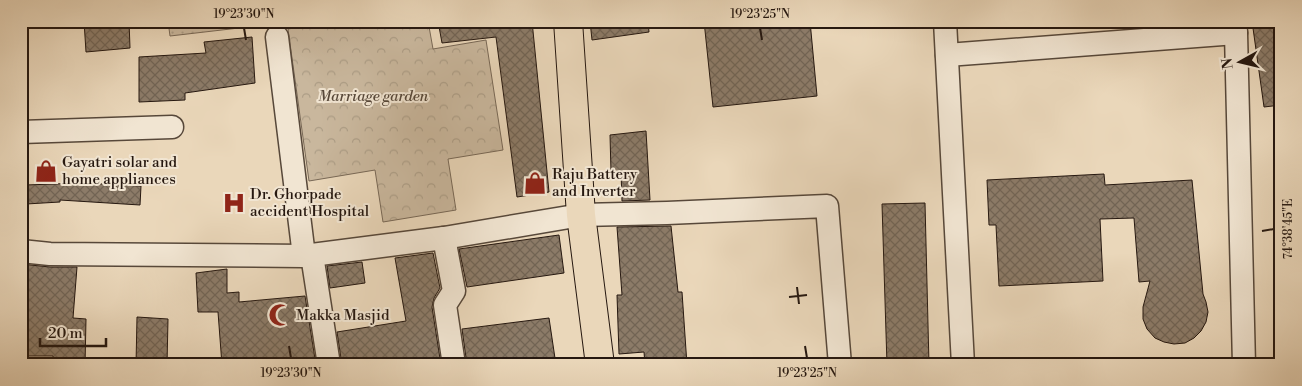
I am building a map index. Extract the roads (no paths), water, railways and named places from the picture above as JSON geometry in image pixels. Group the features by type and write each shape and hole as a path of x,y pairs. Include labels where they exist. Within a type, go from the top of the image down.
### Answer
{"main road":[{"path":"568,21 581,215 600,365"}],"street":[{"path":"945,21 963,365"},
{"path":"947,55 1236,27 1244,365"},
{"path":"276,37 308,256 328,365"},
{"path":"21,132 172,126"},
{"path":"21,251 50,254 308,256 444,238 581,215 827,206 840,365"},
{"path":"444,238 454,291 445,305 454,365"}],"place":[{"name":"Gayatri solar and home appliances","path":"46,171"},
{"name":"Raju Battery and Inverter","path":"535,183"},
{"name":"Dr. Ghorpade accident Hospital","path":"234,203"},
{"name":"Makka Masjid","path":"280,315"}],"park label":[{"name":"Marriage garden","path":"373,96"}]}
